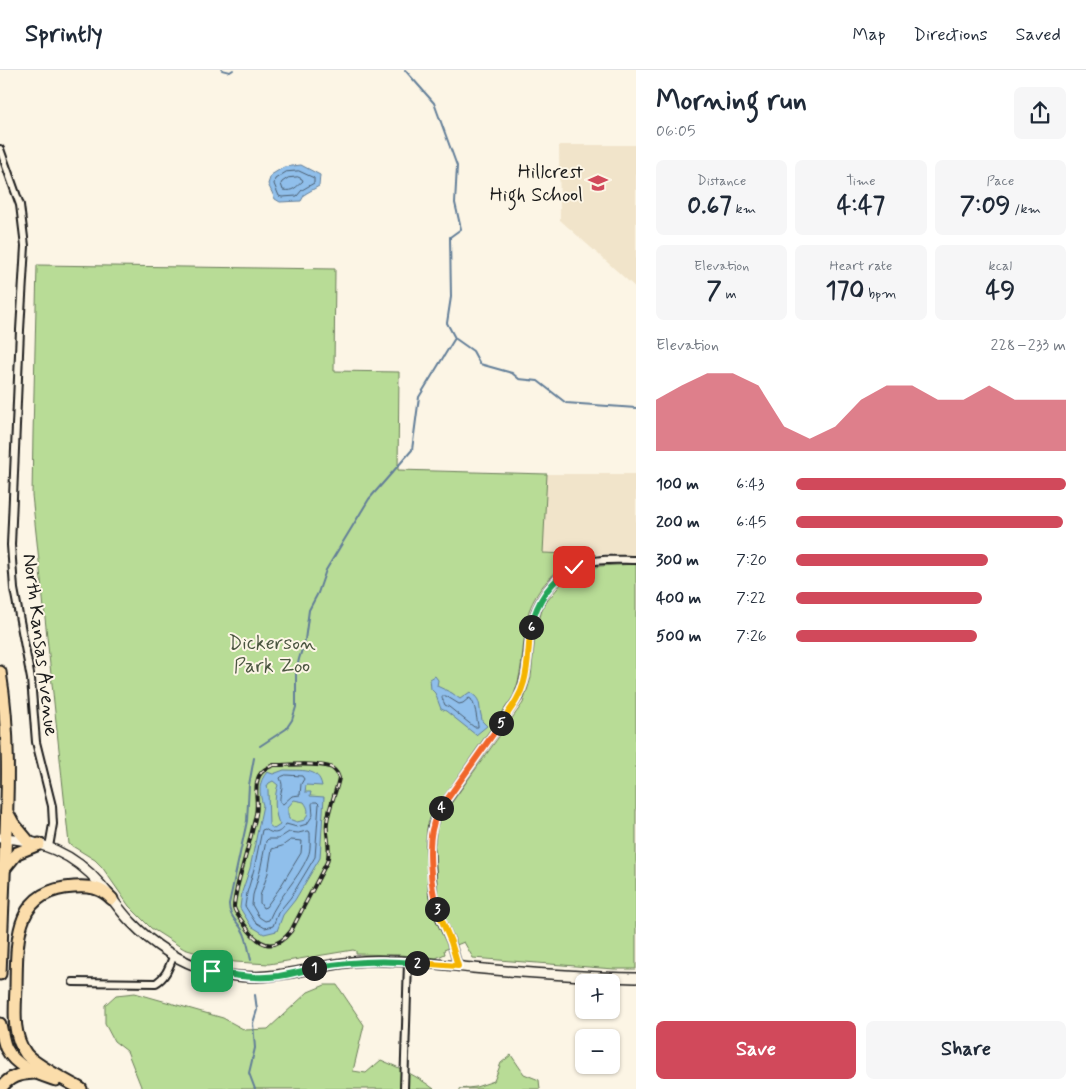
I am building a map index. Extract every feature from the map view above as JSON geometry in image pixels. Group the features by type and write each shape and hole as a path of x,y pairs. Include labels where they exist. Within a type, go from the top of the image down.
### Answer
{"highway":[{"path":"0,672 7,732 7,812 3,838 5,868 0,974"},
{"path":"5,868 17,853 39,844 13,823 7,812"},
{"path":"81,1089 36,1063 27,1056 18,1040 15,1015 19,930 32,905 41,896 52,890 63,887 92,887 105,892 112,899"},
{"path":"0,1024 5,1045 11,1056 19,1064 36,1073 81,1089"},
{"path":"0,1089 14,1076 36,1073"}],"main road":[{"path":"3,838 39,844 69,857 84,867 99,882 125,917 139,931 173,957 212,971 247,977 279,976 328,966 388,961 560,975 636,978"}],"street":[{"name":"North Kansas Avenue","path":"0,149 20,205 25,246 12,544 14,589 31,679 36,742 53,812 53,824 39,844"},
{"path":"458,966 451,942 435,902 430,845 432,827 436,816 518,698 526,675 532,621 547,591 561,575 581,564 608,560 636,560"},
{"path":"73,982 156,983 165,975 173,957"},
{"path":"404,1089 408,962"}],"shaded area":[{"name":"Hillcrest High School","path":"559,145 636,145 636,288 560,220"},
{"path":"547,474 636,474 636,555 543,553"}],"green space":[{"name":"Dickerson Park Zoo","path":"37,265 335,269 334,371 399,372 398,470 547,474 543,553 596,555 577,559 561,568 542,587 532,603 525,630 517,686 511,701 440,805 440,819 523,703 531,678 535,635 543,606 561,584 583,570 600,566 636,564 636,969 473,958 464,942 444,950 445,954 436,958 356,954 356,951 353,950 269,964 235,962 213,958 184,949 151,928 129,906 102,867 95,860 69,844 32,495"},
{"path":"325,985 337,985 364,1025 353,1071 366,1073 381,1060 421,1080 434,1089 142,1089 127,1051 114,1041 105,1024 105,1005 116,995 135,993 223,1018 245,1030 268,1029 308,992"},
{"path":"511,1055 524,1074 539,1080 540,1089 459,1089 476,1087 494,1081 501,1063"}],"water":[{"path":"301,165 320,175 319,186 305,194 301,201 280,202 275,199 268,184 271,175 284,167"},
{"path":"435,676 438,680 437,686 460,699 470,692 475,696 478,699 482,721 487,726 476,735 441,709 435,693 431,689 430,679"},
{"path":"284,770 302,770 313,773 320,780 322,786 306,785 305,792 311,792 310,796 324,797 320,858 295,900 283,915 277,931 264,934 251,926 240,908 242,892 250,868 263,805 260,792 261,784 267,772 273,774","holes":["273,781 278,785 275,805 280,825 274,829 269,825 267,786","294,800 306,804 308,811 305,820 297,822 289,819 288,807"]}],"waterway":[{"path":"222,70 230,72 233,70"},
{"path":"260,746 286,729 292,720 296,707 296,673 305,640 309,610 318,593 326,570 369,499 412,450 419,397 455,338 447,323 451,297 450,237 461,229 455,203 457,166 434,103 405,70"},
{"path":"456,339 473,351 480,364 512,373 519,379 538,381 566,403 636,408"},
{"path":"251,960 245,936 231,914 229,904 247,821 249,785 254,758"},
{"path":"255,995 257,1010 253,1023 255,1048 249,1073 255,1089"}],"railway":[{"path":"312,764 327,766 335,770 339,778 327,822 329,851 327,862 291,931 278,943 266,944 260,942 249,931 234,907 256,814 257,781 263,770 274,765 312,764"}],"place":[{"name":"Hillcrest High School","path":"598,183"}],"route":[{"path":"212,971 247,977 269,977 328,966 373,961 458,966 451,942 439,916 433,894 430,845 432,827 436,816 444,804 516,702 526,675 532,621 537,609 552,585 561,575 574,567"}]}
